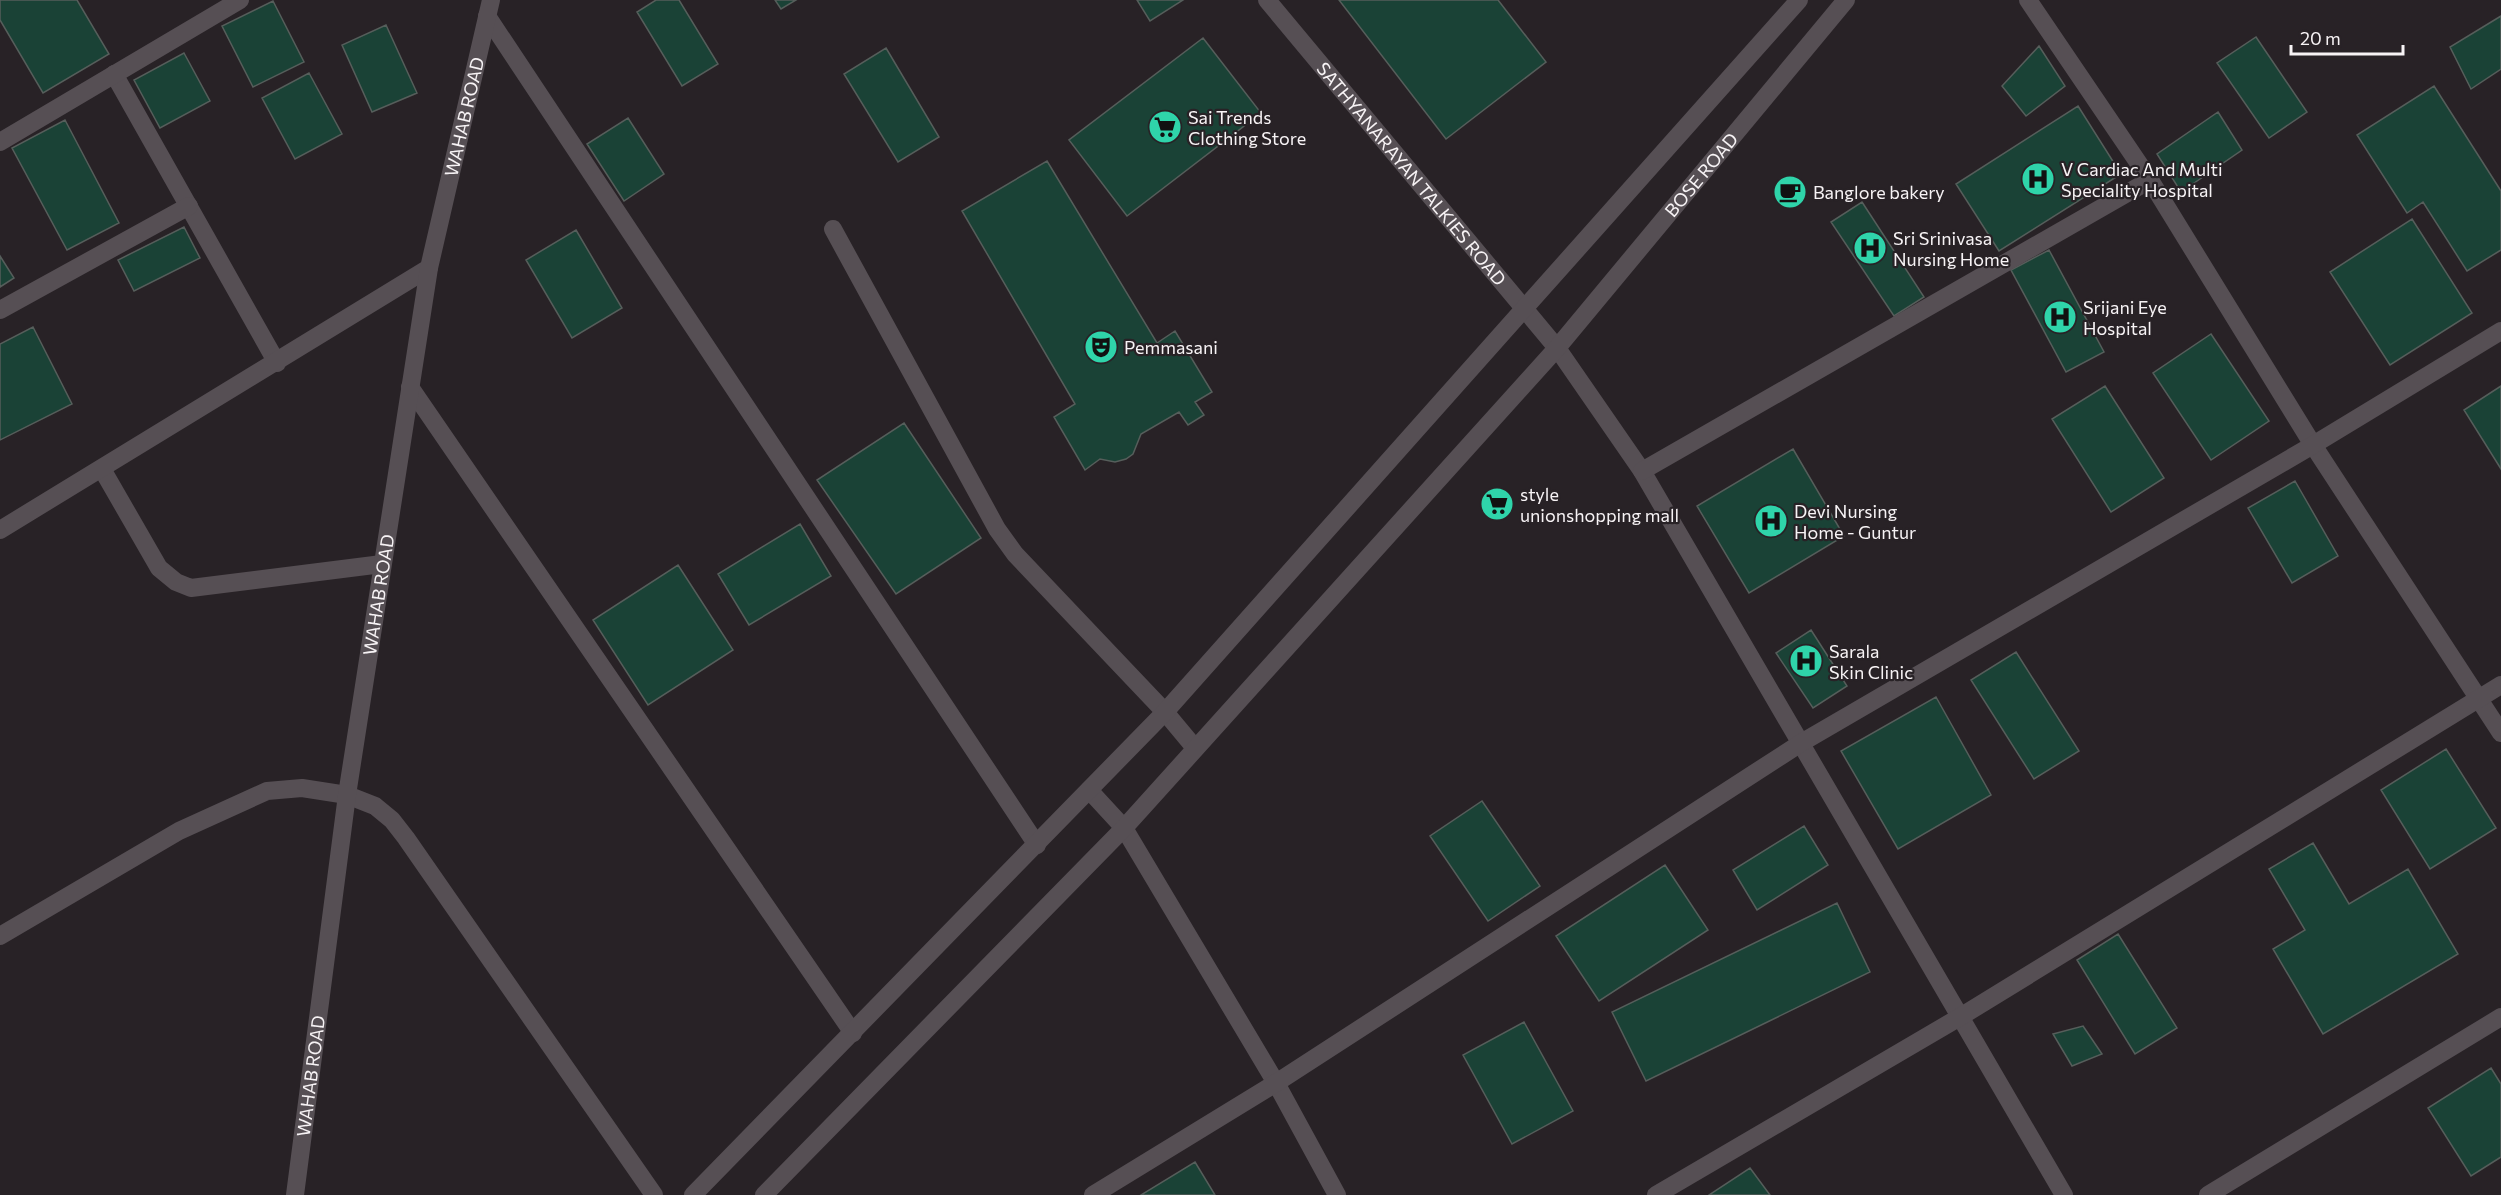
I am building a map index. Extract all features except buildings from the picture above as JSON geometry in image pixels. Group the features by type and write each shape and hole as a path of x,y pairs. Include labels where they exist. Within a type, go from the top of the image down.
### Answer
{"street":[{"path":"0,141 240,0"},
{"name":"SATHYANARAYAN TALKIES ROAD","path":"1267,0 1557,348 1642,471 2064,1195"},
{"path":"693,1195 1165,712 1799,0"},
{"name":"BOSE ROAD","path":"764,1195 1124,828 1557,348 1846,0"},
{"path":"2028,0 2150,180 2313,445 2501,733"},
{"path":"489,8 1036,845"},
{"name":"WAHAB ROAD","path":"295,1195 347,795 429,268 489,8"},
{"path":"114,74 277,363"},
{"path":"1642,471 2150,180"},
{"path":"0,310 189,206"},
{"path":"833,229 997,529 1015,554 1165,712 1196,748"},
{"path":"0,530 277,363 429,268"},
{"path":"1093,1195 1276,1083 1801,743 2313,445 2501,331"},
{"path":"410,387 853,1033"},
{"path":"102,469 159,568 176,582 191,588 382,564"},
{"path":"1656,1195 1960,1017 2501,685"},
{"path":"0,936 179,831 267,791 302,788 347,795 375,807 392,820 406,838 654,1195"},
{"path":"1089,790 1124,828 1276,1083 1337,1195"},
{"path":"2208,1195 2501,1017"}],"place":[{"name":"Sai Trends Clothing Store","path":"1165,127"},
{"name":"V Cardiac And Multi Speciality Hospital","path":"2038,179"},
{"name":"Banglore bakery","path":"1790,192"},
{"name":"Sri Srinivasa Nursing Home","path":"1870,248"},
{"name":"Srijani Eye Hospital","path":"2060,317"},
{"name":"Pemmasani","path":"1101,347"},
{"name":"style unionshopping mall","path":"1497,504"},
{"name":"Devi Nursing Home - Guntur","path":"1771,521"},
{"name":"Sarala Skin Clinic","path":"1806,661"}]}
